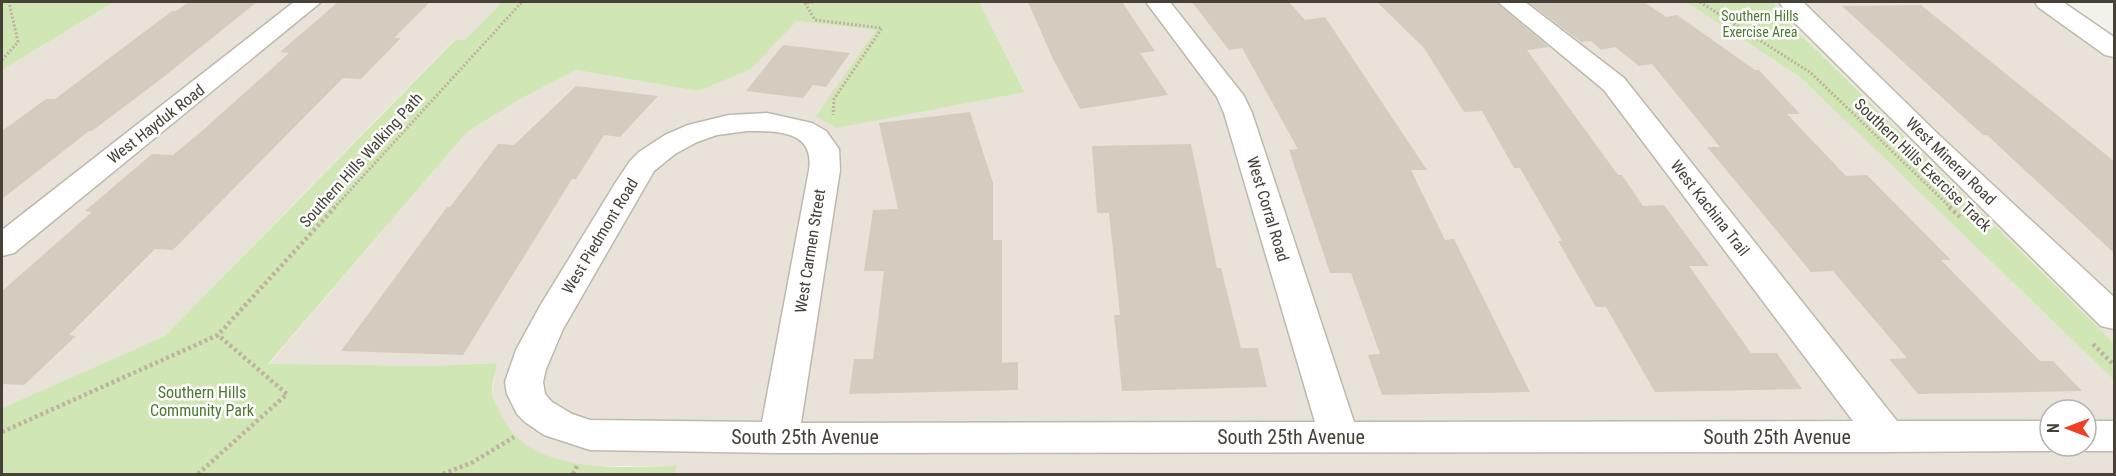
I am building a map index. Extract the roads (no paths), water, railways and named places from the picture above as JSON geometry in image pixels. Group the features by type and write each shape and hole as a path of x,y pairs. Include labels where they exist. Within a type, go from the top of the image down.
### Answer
{"street":[{"name":"West Hayduk Road","path":"2,246 309,2"},
{"name":"West Corral Road","path":"1158,2 1230,96 1238,113 1339,437"},
{"name":"West Kachina Trail","path":"1510,2 1614,84 1887,437"},
{"name":"West Mineral Road","path":"1791,2 1800,14 1921,133 2115,316"},
{"path":"2047,2 2115,49"},
{"name":"West Piedmont Road","path":"530,422 524,381 530,361 551,320 643,165 674,141 699,130 719,125 747,122 796,126 808,132"},
{"name":"West Carmen Street","path":"779,438 821,190 825,152 818,140 808,132"},
{"name":"South 25th Avenue","path":"530,422 590,435 779,438 2038,436"},
{"path":"2098,436 2115,436"}],"park label":[{"name":"Southern Hills Exercise Area","path":"1760,24"},
{"name":"Southern Hills Community Park","path":"202,401"}]}
